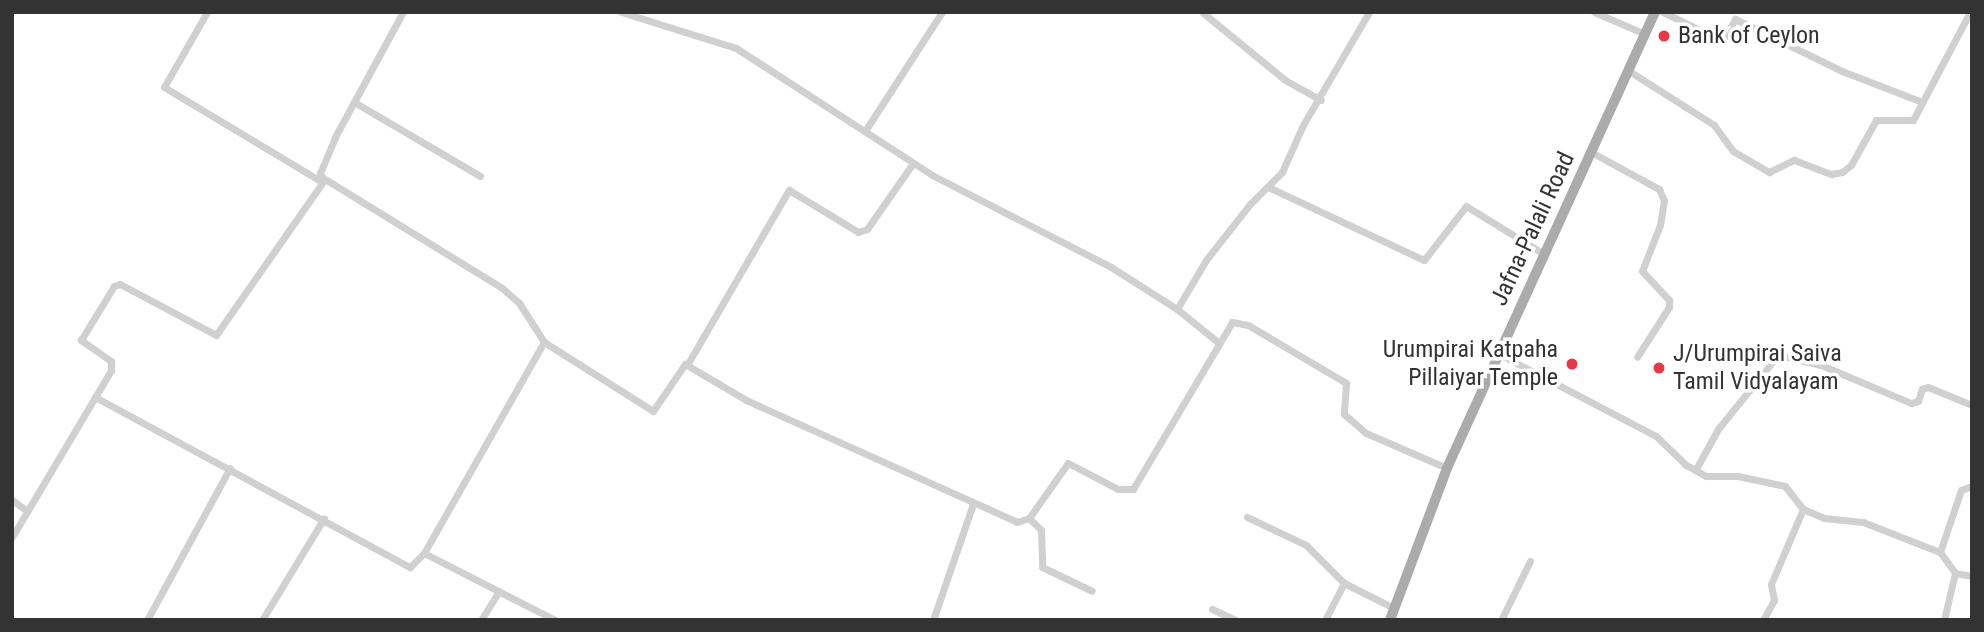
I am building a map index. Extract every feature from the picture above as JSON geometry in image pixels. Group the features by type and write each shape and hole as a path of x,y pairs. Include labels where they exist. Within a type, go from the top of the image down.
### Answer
{"main road":[{"name":"Jafna-Palali Road","path":"1391,620 1447,468 1655,12"}],"street":[{"path":"207,12 164,87 502,288 519,303 544,342 653,411 687,365 789,190 858,232 867,229 913,163"},
{"path":"323,181 320,173 354,102 403,12"},
{"path":"621,12 736,48 913,163 1111,267 1178,309 1219,343"},
{"path":"865,131 942,12"},
{"path":"1202,12 1285,80 1321,100"},
{"path":"1178,309 1206,260 1282,173 1303,125 1321,100 1369,12"},
{"path":"1594,12 1645,34"},
{"path":"1663,12 1722,41 1735,19 1842,71 1922,102"},
{"path":"1629,71 1714,125 1733,150 1769,172 1794,160 1831,174 1842,172 1851,165 1876,120 1909,123 1970,12"},
{"path":"354,102 480,176"},
{"path":"1591,152 1659,189 1664,200 1660,225 1642,271 1669,300 1670,307 1637,357"},
{"path":"12,537 111,370 111,361 81,340 114,286 120,284 216,335 323,181"},
{"path":"1268,187 1424,260 1466,206 1544,254"},
{"path":"687,365 746,400 1017,522 1029,518 1068,463 1118,489 1133,489 1178,421 1233,322 1328,369 1346,383 1344,414 1366,433 1447,468"},
{"path":"95,397 324,518 410,567 425,553 544,342"},
{"path":"1499,354 1656,436 1696,470 1706,475 1738,476 1785,486 1803,509 1824,518 1876,526 1940,552 1955,573 1972,576"},
{"path":"1696,470 1718,429 1778,355 1821,365 1911,402 1918,401 1922,389 1928,387 1972,405"},
{"path":"147,620 230,468"},
{"path":"1940,552 1961,490 1972,486"},
{"path":"12,500 27,511"},
{"path":"933,620 973,504"},
{"path":"1763,620 1774,600 1772,584 1803,509"},
{"path":"1247,517 1306,545 1344,583 1394,608"},
{"path":"262,620 324,518"},
{"path":"1029,518 1041,530 1042,567 1092,592"},
{"path":"425,553 555,620"},
{"path":"1501,620 1530,561"},
{"path":"1944,620 1955,573"},
{"path":"1325,620 1344,583"},
{"path":"481,620 499,591"},
{"path":"1212,609 1236,620"}],"place":[{"name":"Bank of Ceylon","path":"1664,36"},
{"name":"Urumpirai Katpaha Pillaiyar Temple","path":"1572,364"},
{"name":"J/Urumpirai Saiva Tamil Vidyalayam","path":"1659,368"}]}
